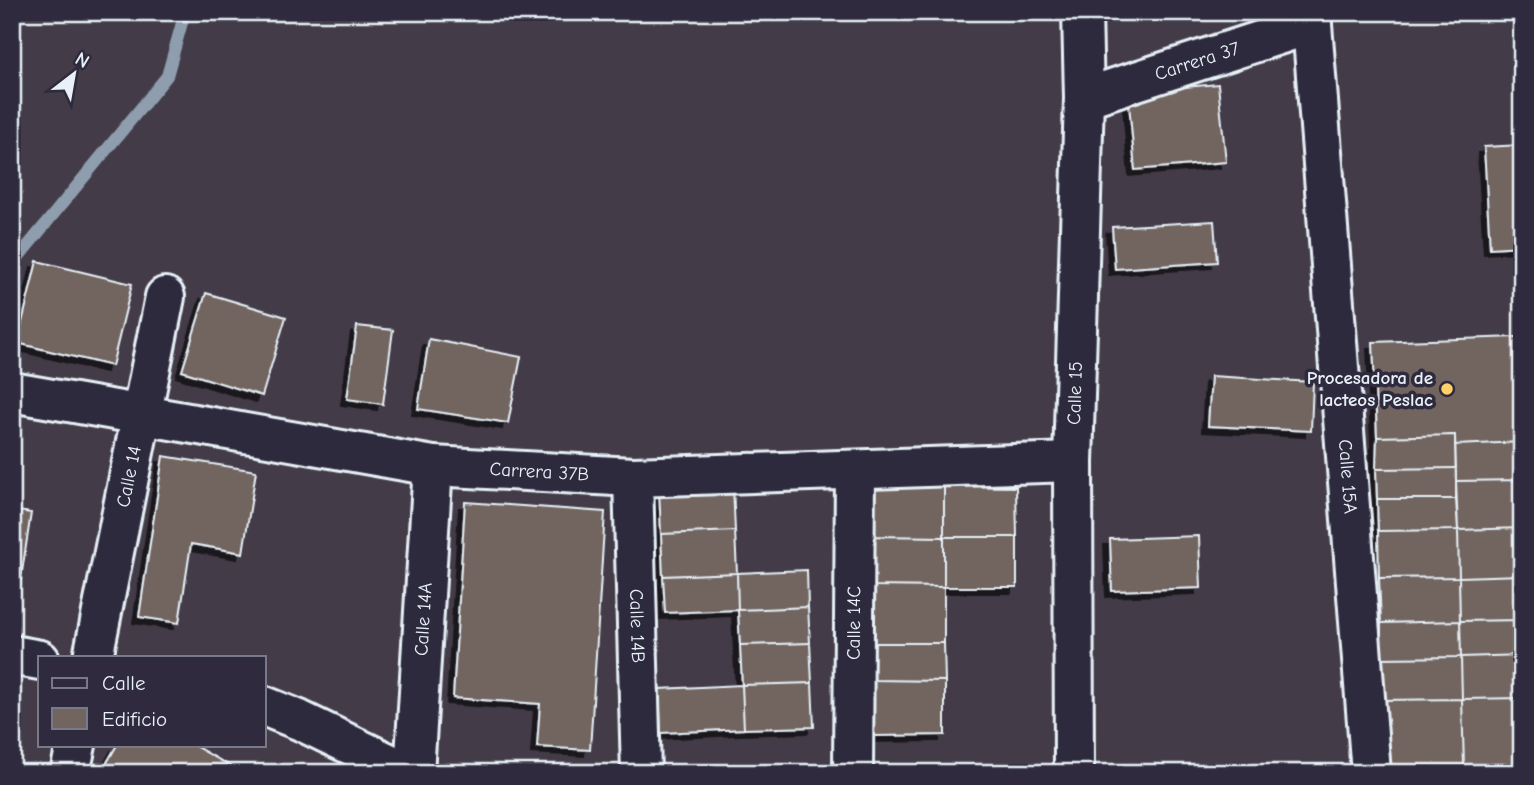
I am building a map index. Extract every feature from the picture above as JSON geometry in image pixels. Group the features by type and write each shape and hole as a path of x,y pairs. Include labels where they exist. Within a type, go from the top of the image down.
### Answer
{"street":[{"name":"Calle 15","path":"1074,773 1073,462 1084,98 1082,12"},
{"name":"Carrera 37","path":"1084,98 1312,18"},
{"name":"Calle 15A","path":"1312,18 1371,773"},
{"name":"Calle 14","path":"93,656 165,297"},
{"name":"Carrera 37B","path":"12,392 433,466 634,477 1073,462"},
{"name":"Calle 14A","path":"412,773 433,466"},
{"name":"Calle 14C","path":"853,773 855,471"},
{"name":"Calle 14B","path":"634,477 641,773"},
{"path":"12,655 38,660"},
{"path":"266,707 412,773"},
{"path":"70,773 76,746"}],"building":[{"path":"1218,84 1226,162 1135,170 1128,92"},
{"path":"1522,145 1522,246 1490,248 1484,147"},
{"path":"1214,221 1217,262 1115,269 1112,227"},
{"path":"37,261 132,284 112,366 17,343"},
{"path":"206,293 286,317 262,396 182,371"},
{"path":"357,326 393,330 383,404 347,399"},
{"name":"Procesadora de lacteos Peslac","path":"1517,337 1522,442 1455,445 1455,435 1377,437 1373,342"},
{"path":"429,339 521,357 508,423 418,409"},
{"path":"1211,376 1313,382 1311,431 1208,426"},
{"path":"1455,435 1456,468 1376,469 1377,437"},
{"path":"1522,442 1522,480 1456,481 1455,445"},
{"path":"163,456 256,471 243,553 191,544 179,623 139,617"},
{"path":"1456,468 1456,499 1377,499 1376,469"},
{"path":"1522,480 1522,528 1458,530 1456,481"},
{"path":"733,485 735,531 661,534 659,488"},
{"path":"874,486 944,486 944,537 874,536"},
{"path":"944,486 1016,487 1017,537 944,537"},
{"path":"1377,499 1456,499 1458,530 1378,531"},
{"path":"465,502 605,512 590,750 537,747 540,704 453,698"},
{"path":"12,510 31,513 18,598 12,597"},
{"path":"1522,528 1522,575 1459,577 1458,530"},
{"path":"1458,530 1459,577 1379,578 1378,531"},
{"path":"735,531 737,573 663,576 661,534"},
{"path":"874,536 944,537 944,587 873,586"},
{"path":"1199,536 1201,588 1112,591 1110,539"},
{"path":"944,537 1017,537 1017,587 944,587"},
{"path":"807,570 808,607 738,610 737,573"},
{"path":"737,573 738,610 665,613 663,576"},
{"path":"1522,575 1522,620 1460,621 1459,577"},
{"path":"1459,577 1460,621 1381,623 1379,578"},
{"path":"873,586 944,587 944,643 874,643"},
{"path":"808,607 810,643 740,645 738,610"},
{"path":"1522,620 1522,655 1461,657 1460,621"},
{"path":"1460,621 1461,657 1381,658 1381,623"},
{"path":"810,643 812,683 742,685 740,645"},
{"path":"874,643 944,643 945,681 873,680"},
{"path":"1522,655 1522,698 1462,699 1461,657"},
{"path":"1461,657 1462,699 1382,700 1381,658"},
{"path":"873,680 945,681 945,735 874,736"},
{"path":"812,683 814,727 744,729 742,685"},
{"path":"742,685 744,729 661,733 659,689"},
{"path":"1522,698 1522,765 1464,766 1462,699"},
{"path":"1462,699 1464,766 1384,767 1382,700"},
{"path":"116,746 195,746 237,770 236,773 116,773 105,766"}],"waterway":[{"path":"12,265 167,76 185,12"}],"place":[{"name":"Procesadora de lacteos Peslac","path":"1447,389"}]}
